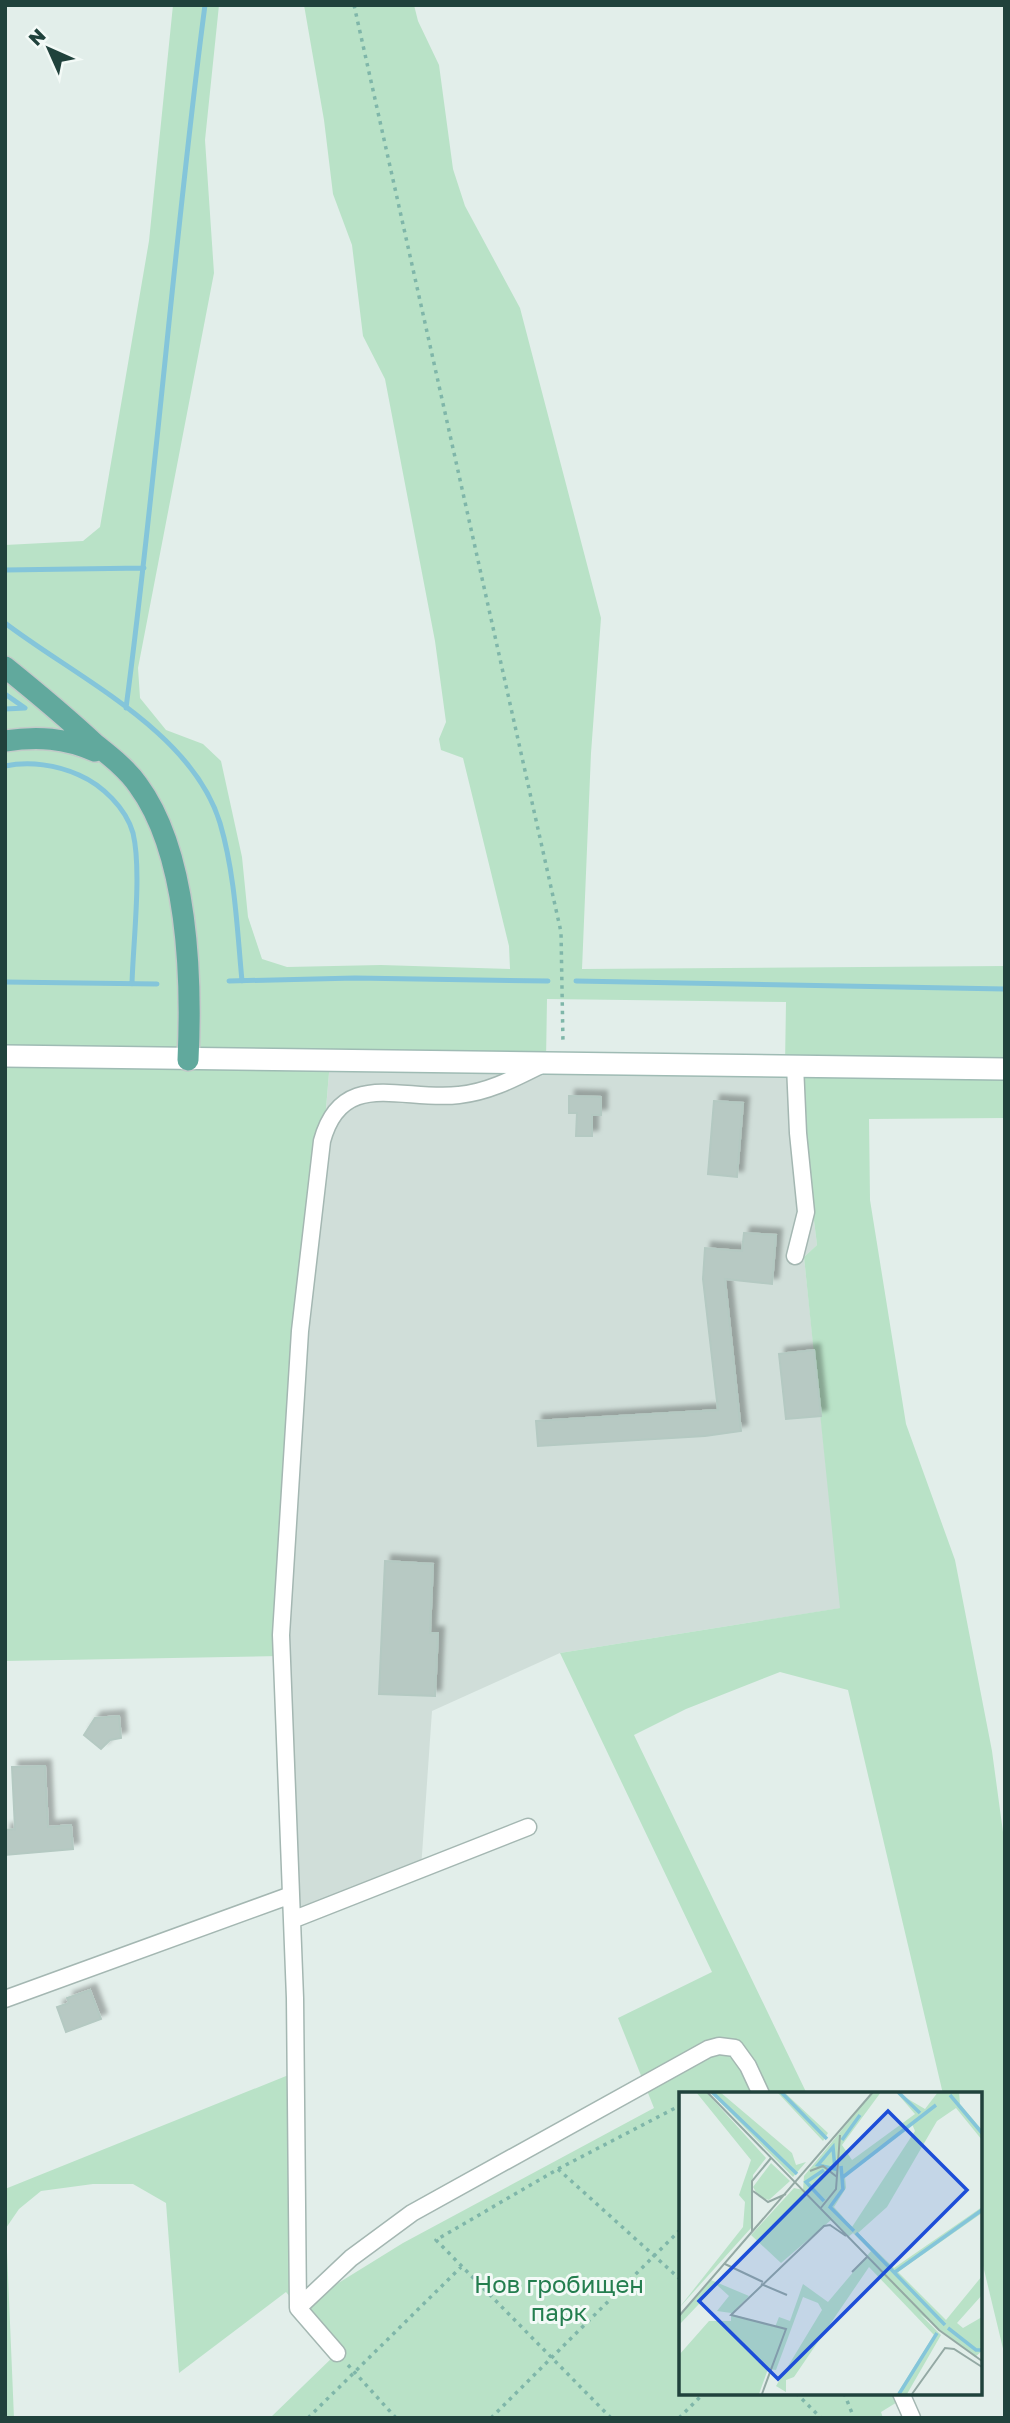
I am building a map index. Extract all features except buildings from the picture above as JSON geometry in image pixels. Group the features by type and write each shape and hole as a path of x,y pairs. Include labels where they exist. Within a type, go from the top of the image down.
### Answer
{"main road":[{"path":"5,667 113,759 137,783 162,825 177,871 190,1011 188,1060"},
{"path":"5,740 31,737 70,741 113,759"},
{"path":"5,1056 1005,1069"}],"street":[{"path":"337,2353 298,2308 292,1920 281,1622 300,1331 322,1141 328,1120 339,1104 352,1097 377,1094 436,1097 468,1094 555,1062"},
{"path":"795,1065 797,1133 806,1212 795,1256"},
{"path":"292,1920 528,1828"},
{"path":"5,1999 291,1895"},
{"path":"298,2308 351,2258 412,2213 708,2049 719,2046 735,2048 748,2066 760,2092"},
{"path":"902,2395 912,2418"}],"path":[{"path":"354,5 561,932 555,1062"},
{"path":"611,2418 436,2240 558,2169 679,2106"},
{"path":"558,2169 679,2278"},
{"path":"491,2418 679,2232"},
{"path":"308,2418 462,2266"},
{"path":"337,2353 396,2418"},
{"path":"679,2418 702,2395"},
{"path":"798,2395 821,2418"},
{"path":"845,2395 853,2418"}],"shaded area":[{"path":"330,1061 795,1065 817,1245 804,1257 841,1608 560,1653 432,1711 421,1869 292,1920 281,1657"}],"green space":[{"name":"Нов гробищен парк","path":"173,5 219,5 205,140 214,273 138,668 140,698 166,730 203,744 221,761 242,857 248,917 262,959 287,967 381,965 510,969 509,946 463,758 441,750 439,739 446,722 435,641 385,379 363,336 352,245 333,194 324,120 304,5 414,5 418,21 439,65 453,169 465,206 520,308 601,618 591,753 582,969 1005,966 1005,1118 869,1119 870,1200 906,1424 955,1560 992,1751 1005,1847 1005,2357 982,2261 982,2092 943,2092 848,1690 780,1672 686,1709 634,1735 806,2092 679,2092 679,2395 909,2395 881,2412 883,2418 270,2418 336,2354 299,2308 403,2243 654,2108 618,2018 712,1972 560,1653 840,1608 804,1257 817,1245 795,1066 785,1065 786,1002 547,999 546,1062 330,1061 280,1656 5,1661 5,545 83,541 100,527 149,241"},
{"path":"296,2072 298,2307 286,2292 179,2373 166,2203 133,2184 93,2184 41,2191 19,2209 6,2228 14,2418 5,2418 5,2189"}],"waterway":[{"path":"126,708 205,5"},
{"path":"5,570 144,568"},
{"path":"5,623 129,709 185,761 206,790 220,823 229,862 242,981"},
{"path":"5,694 25,708 5,709"},
{"path":"5,766 34,764 71,772 88,779 104,791 125,815 133,833 137,867 132,984"},
{"path":"229,981 355,978 548,981"},
{"path":"576,981 1005,989"},
{"path":"5,982 157,984"}]}
